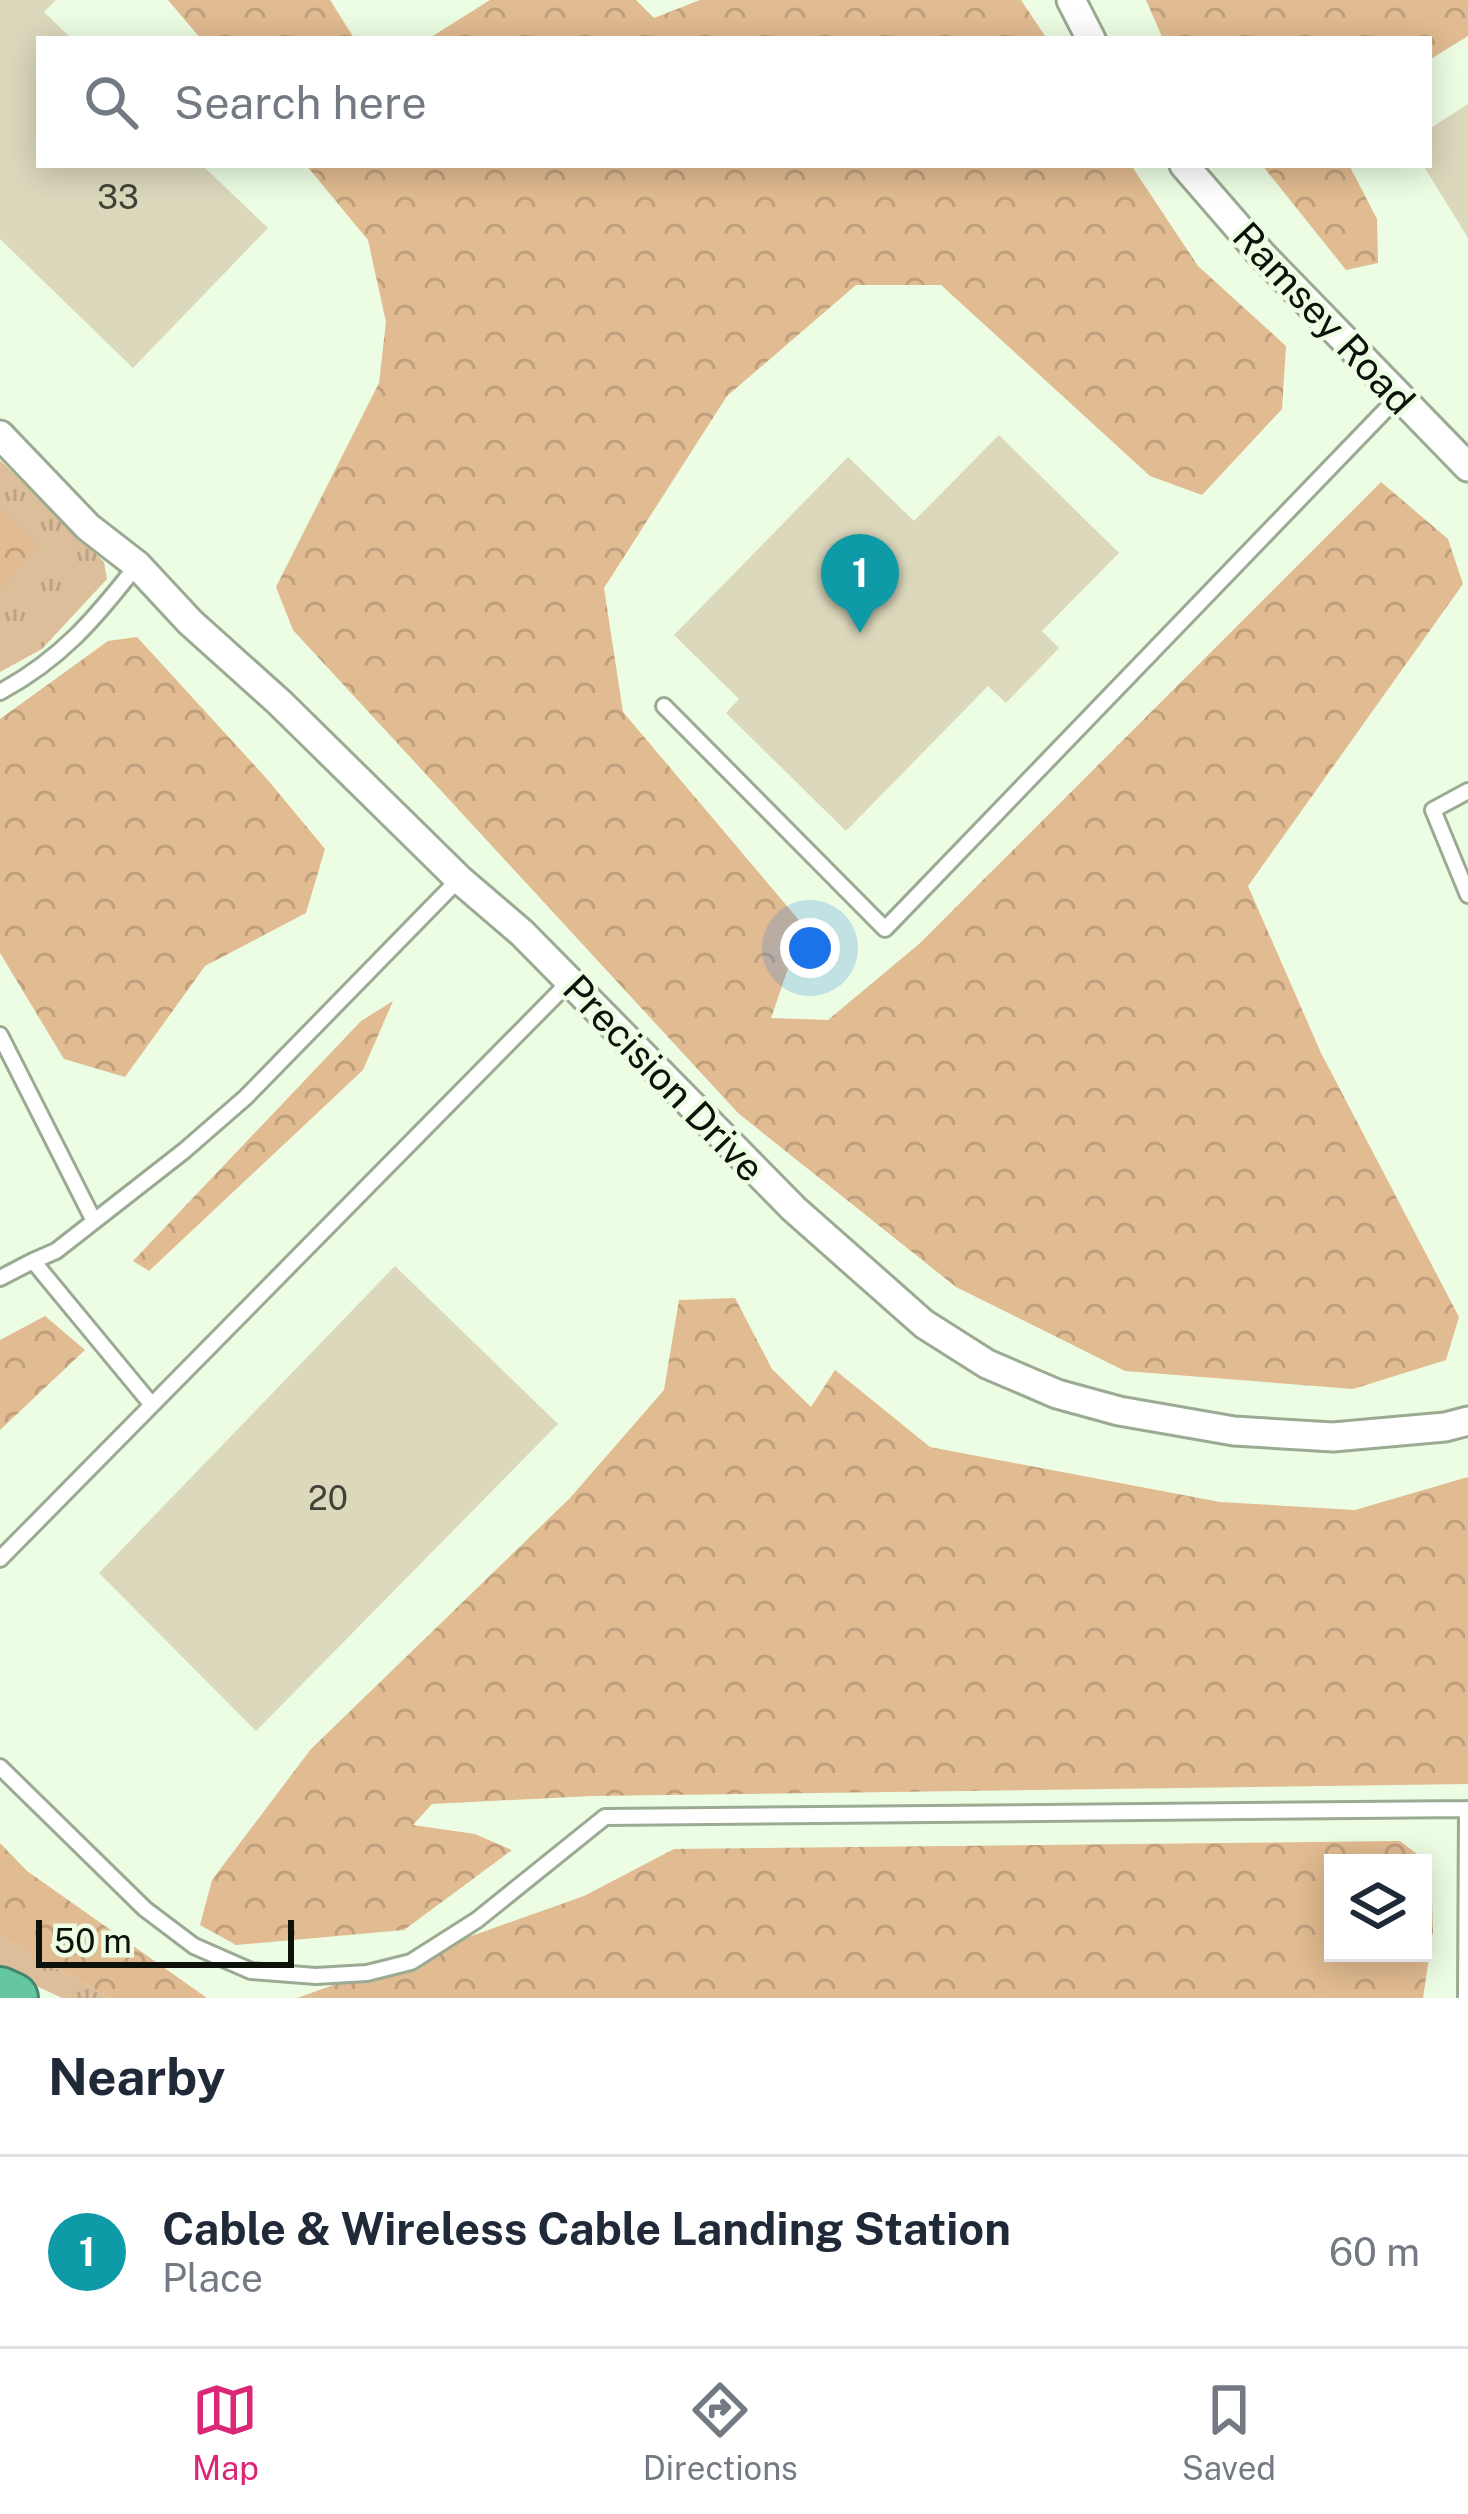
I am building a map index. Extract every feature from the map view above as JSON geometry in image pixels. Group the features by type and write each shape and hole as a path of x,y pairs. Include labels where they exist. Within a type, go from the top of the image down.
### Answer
{"highway":[{"path":"0,1992 13,1998"}],"street":[{"path":"1071,0 1089,36"},
{"name":"Ramsey Road","path":"1187,168 1262,255 1468,467"},
{"name":"Precision Drive","path":"0,435 88,526 137,565 190,622 570,982 794,1209 924,1324 987,1364 1057,1394 1119,1411 1234,1431 1333,1437 1468,1421"}],"lane":[{"path":"664,706 885,928 1398,397"},
{"path":"0,692 58,655 137,565"},
{"path":"1468,790 1433,810 1468,895"},
{"path":"0,1278 56,1251 245,1097 459,879"},
{"path":"0,1559 570,982"},
{"path":"0,1035 94,1221"},
{"path":"34,1261 152,1405"},
{"path":"0,1767 145,1909 194,1946 251,1971 316,1976 367,1973 411,1961 477,1920 605,1817 1467,1809 1466,1998"}],"green space":[{"path":"168,0 330,0 353,36 198,36"},
{"path":"490,0 636,0 654,18 700,0 1021,0 1045,36 433,36"},
{"path":"1146,0 1468,0 1468,36 1432,58 1432,36 1162,36"},
{"path":"308,168 1133,168 1198,266 1286,346 1282,409 1202,495 1150,476 941,285 856,285 727,396 604,588 623,712 803,925 771,1018 828,1020 919,944 1381,482 1448,539 1463,584 1248,886 1321,1053 1459,1317 1446,1360 1353,1389 1125,1371 956,1287 738,1113 293,630 276,587 379,383 386,322 368,240"},
{"path":"1264,168 1351,168 1377,219 1378,263 1346,270"},
{"path":"0,460 104,562 107,579 42,649 0,672"},
{"path":"0,508 38,545 0,590"},
{"path":"137,637 325,849 306,913 205,966 125,1077 64,1059 0,953 0,719 108,641"},
{"path":"393,1001 363,1070 149,1271 133,1261 361,1021"},
{"path":"735,1298 772,1369 811,1407 835,1370 930,1447 1220,1502 1355,1510 1468,1477 1468,1784 591,1796 432,1804 413,1825 475,1834 512,1850 404,1930 236,1945 200,1925 212,1880 311,1749 570,1498 664,1390 679,1300"},
{"path":"45,1316 85,1350 0,1430 0,1340"},
{"path":"1400,1841 1417,1854 1324,1854 1324,1962 1428,1962 1423,1998 297,1998 584,1896 674,1849"},
{"path":"0,1843 27,1871 207,1998 110,1998 0,1937"},
{"path":"0,1937 110,1998 62,1998 0,1969"}],"building":[{"path":"0,0 56,0 44,12 69,36 36,36 36,168 205,168 268,228 133,368 0,239"},
{"path":"1468,104 1468,238 1425,168 1432,168 1432,127"},
{"path":"999,435 1119,553 1042,631 1059,648 1006,703 988,686 846,831 726,713 739,699 674,635 848,457 914,521"},
{"path":"395,1266 558,1424 256,1731 99,1573"}],"place":[{"name":"Cable & Wireless Cable Landing Station","path":"860,633"}]}
